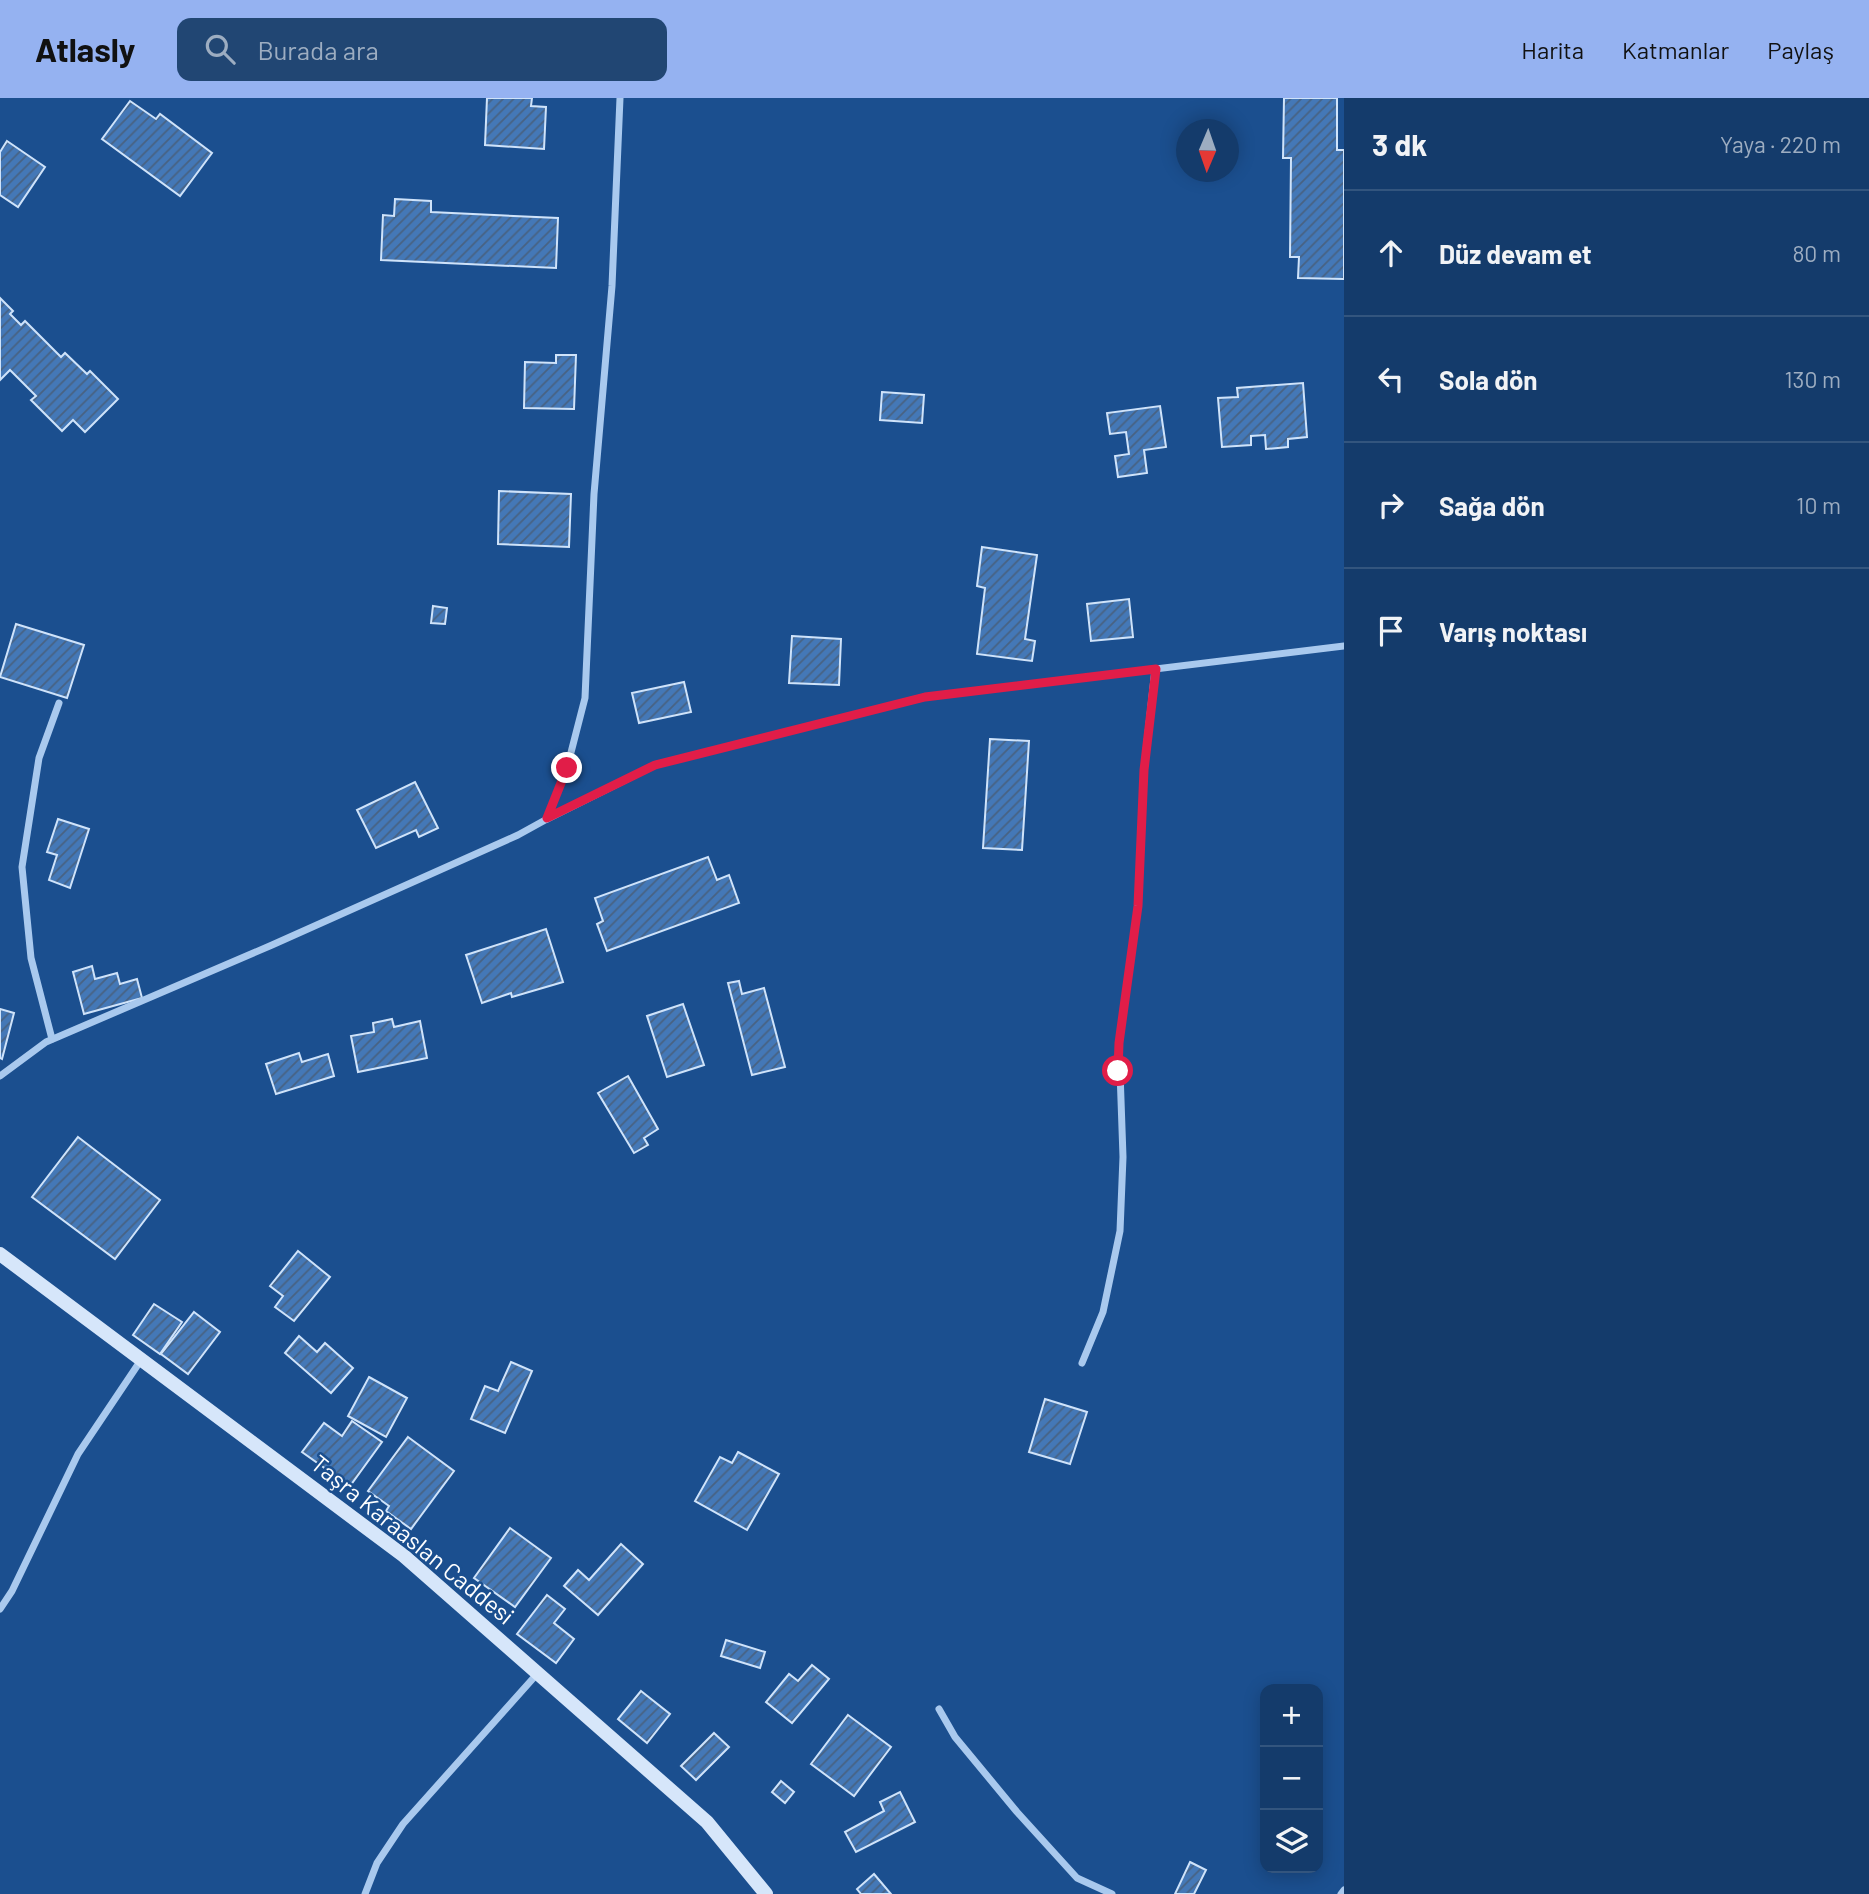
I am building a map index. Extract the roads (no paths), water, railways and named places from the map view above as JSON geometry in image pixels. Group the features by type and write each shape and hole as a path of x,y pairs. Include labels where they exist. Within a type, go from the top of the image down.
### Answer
{"street":[{"path":"547,818 567,768 585,698 594,494 612,286 620,98"},
{"path":"0,1076 52,1039 272,946 518,835 655,765 925,697 1344,646"},
{"path":"1082,1363 1103,1312 1119,1231 1124,1157 1119,1043 1138,906 1144,770 1156,669"},
{"path":"52,1039 31,958 22,867 39,758 59,703"},
{"name":"Taşra Karaaslan Caddesi","path":"0,1254 404,1556 707,1822 766,1894"},
{"path":"0,1609 12,1591 78,1454 141,1359"},
{"path":"365,1894 377,1863 403,1824 538,1673"},
{"path":"939,1709 955,1737 1017,1812 1077,1878 1112,1894"},
{"path":"1341,1894 1344,1890"}]}
